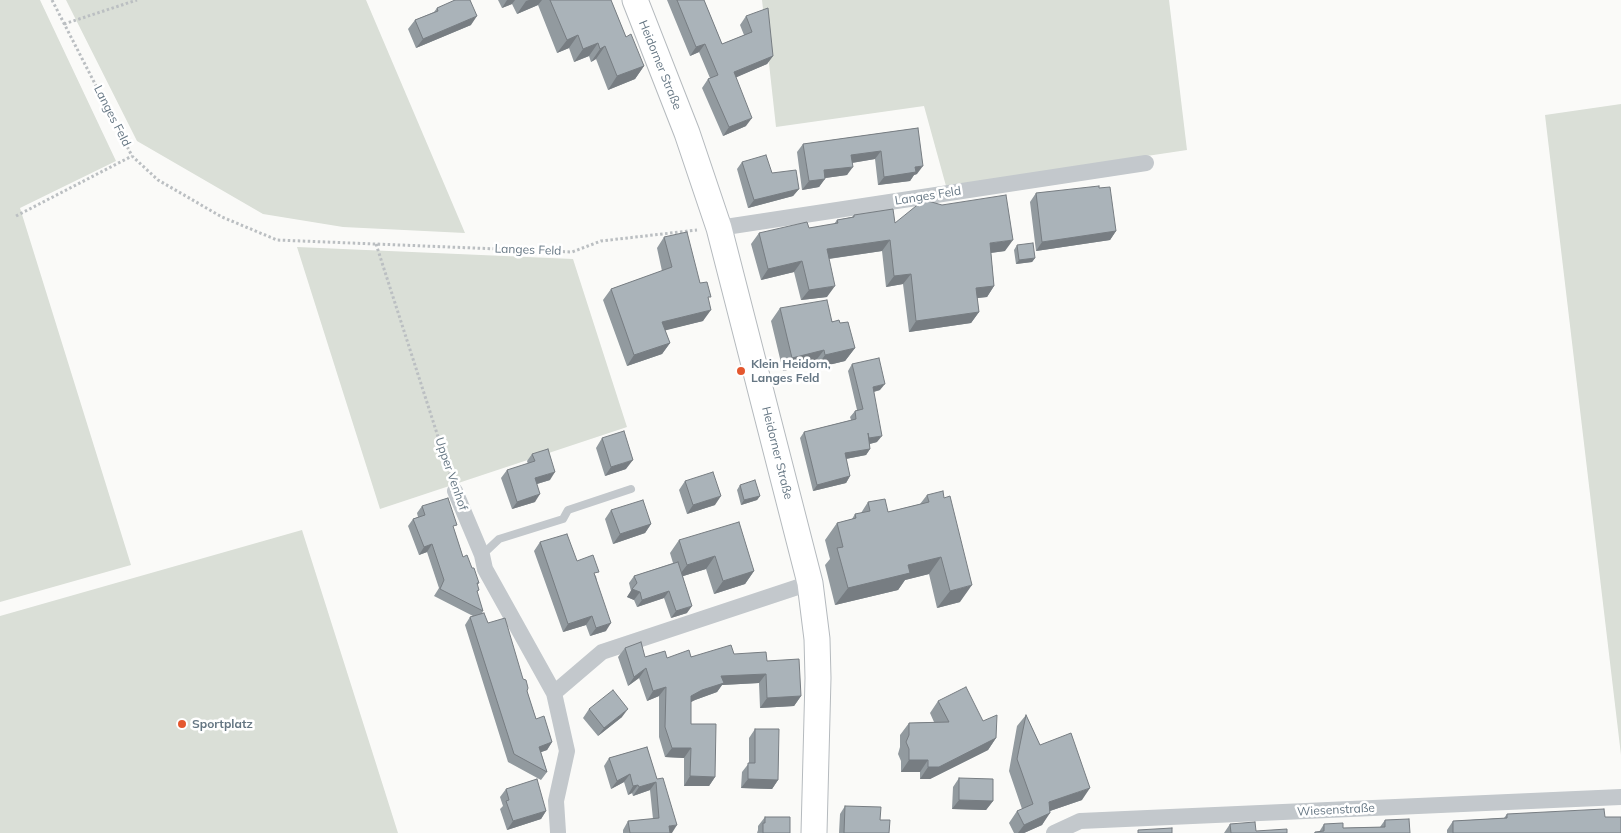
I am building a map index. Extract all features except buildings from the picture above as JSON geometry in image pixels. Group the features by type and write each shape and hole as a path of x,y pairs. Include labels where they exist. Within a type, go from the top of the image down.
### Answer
{"main road":[{"name":"Heidorner Straße","path":"635,0 687,133 718,228 810,583 817,639 818,678 814,833"}],"street":[{"name":"Langes Feld","path":"718,228 1146,163"},
{"name":"Upper Venhof","path":"455,490 482,555 485,568 554,693 567,751 556,801 558,832"},
{"path":"554,693 602,652 810,583"},
{"name":"Wiesenstraße","path":"1054,833 1080,821 1621,797"}],"lane":[{"path":"482,555 499,539 563,519 568,510 631,489"}],"path":[{"name":"Langes Feld","path":"52,0 132,156 158,180 214,213 277,240 572,252 601,241 718,228"},
{"path":"64,24 137,0"},
{"path":"16,216 132,156"},
{"name":"Upper Venhof","path":"376,244 455,490"}],"shaded area":[{"path":"0,0 40,0 116,161 20,208 131,565 0,602"},
{"path":"66,0 366,0 465,233 343,227 263,214 137,141"},
{"path":"762,0 1169,0 1187,150 946,186 924,106 776,127"},
{"path":"1621,104 1621,755 1545,115"},
{"path":"297,247 573,259 627,427 380,509"},
{"name":"Sportplatz","path":"302,530 398,833 0,833 0,616"}],"place":[{"name":"Klein Heidorn, Langes Feld","path":"741,371"},
{"name":"Sportplatz","path":"182,724"}]}
